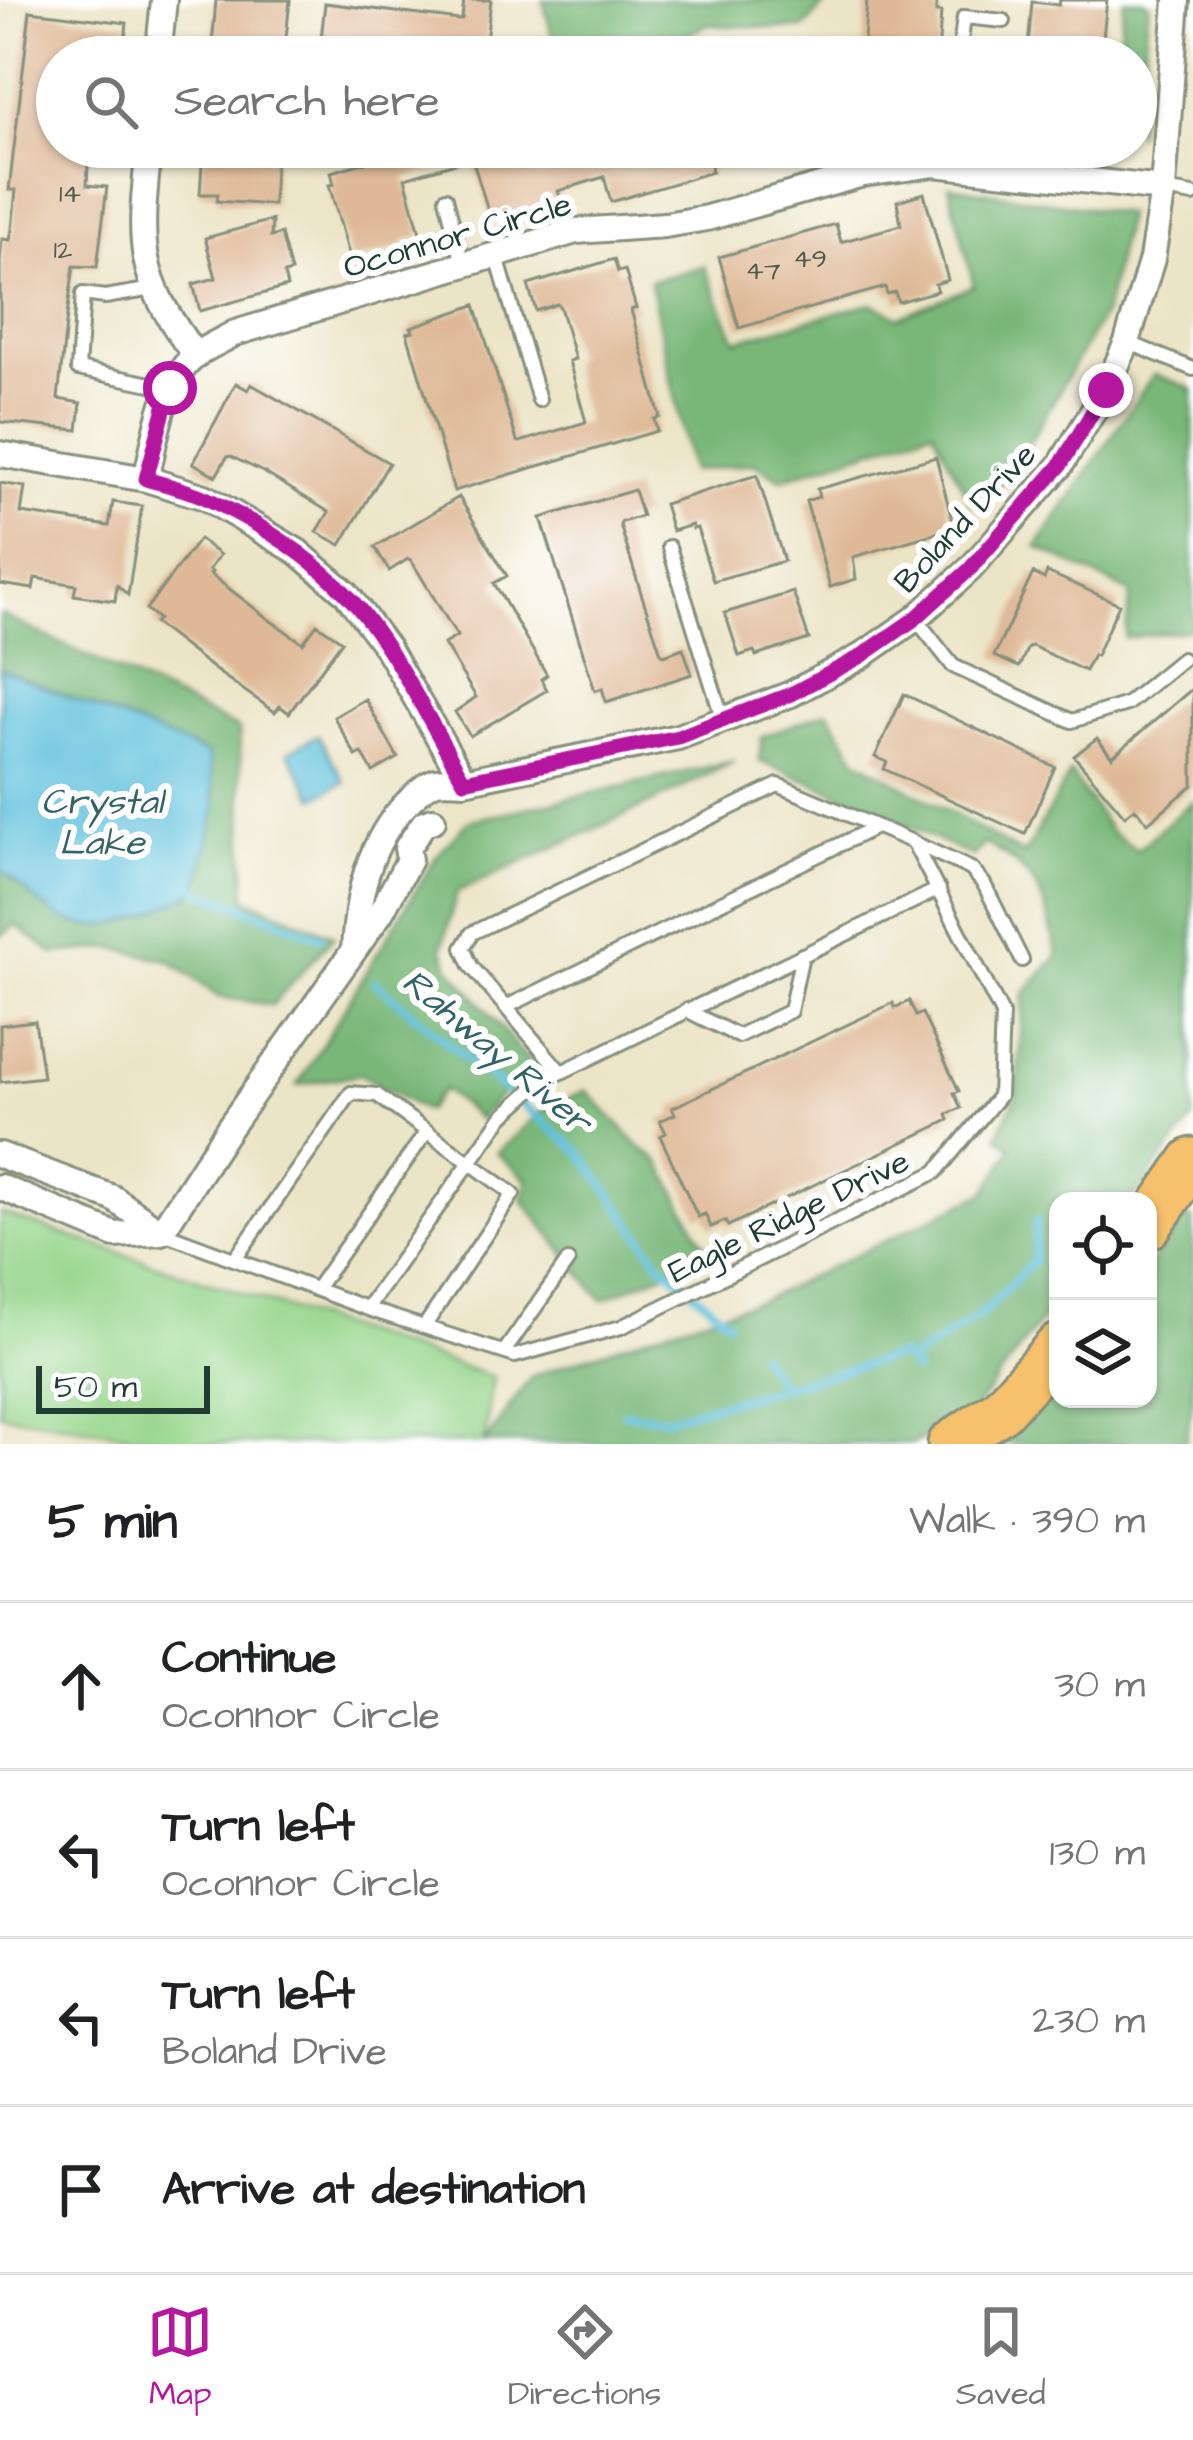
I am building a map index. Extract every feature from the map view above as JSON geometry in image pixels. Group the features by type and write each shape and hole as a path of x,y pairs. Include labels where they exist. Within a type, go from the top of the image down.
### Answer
{"highway":[{"path":"1157,1213 1193,1161"},
{"path":"951,1444 1001,1409 1049,1357"}],"street":[{"path":"160,36 164,0"},
{"name":"Boland Drive","path":"354,950 356,910 374,851 387,826 419,791 438,780 464,781 678,737 791,694 860,657 916,618 970,569 1060,466 1106,390 1127,342 1152,259 1177,0"},
{"path":"147,168 143,250 153,289 196,355"},
{"name":"Oconnor Circle","path":"146,479 170,388 196,355 235,333 576,231 707,218 888,168"},
{"name":"Oconnor Circle","path":"1019,168 1162,190"},
{"path":"0,454 146,479 205,497 298,553 346,593 387,648 464,781"},
{"name":"Boland Drive","path":"161,1232 381,912 406,865 407,848 414,837 450,803 464,781"},
{"path":"0,1155 113,1198 161,1232"},
{"path":"0,1187 115,1234 161,1232"}],"lane":[{"path":"962,36 964,17 1004,21"},
{"path":"1162,190 1193,195"},
{"path":"446,198 464,264"},
{"path":"496,254 539,400"},
{"path":"153,289 105,297 83,294 78,370 170,388"},
{"path":"1127,342 1193,369"},
{"path":"669,547 723,721"},
{"path":"916,618 953,666 1072,721 1126,704 1182,659"},
{"path":"560,1071 471,966 463,949 472,933 778,784 971,869 984,884 1022,959"},
{"path":"506,1007 877,826"},
{"name":"Eagle Ridge Drive","path":"161,1232 367,1308 515,1356 621,1327 936,1172 999,1096 1002,1014 913,842"},
{"path":"374,851 406,865"},
{"path":"367,1308 469,1162 531,1090 560,1071 939,889"},
{"path":"686,1010 738,1036 790,1011 802,955"},
{"path":"235,1259 351,1093 376,1095 513,1194 424,1327"},
{"path":"316,1289 427,1131"},
{"path":"504,1352 568,1262"}],"green space":[{"path":"543,0 828,0 803,29 706,25 685,36 552,36"},
{"path":"1124,0 1149,3 1146,36 1120,36"},
{"path":"949,186 1126,214 1105,311 1010,477 972,505 933,429 781,479 754,463 691,471 650,281 704,266 736,340 872,303 899,317 974,286"},
{"path":"1154,374 1193,389 1193,629 1125,638 1131,593 1037,547"},
{"path":"0,614 239,729 246,898 334,936 272,1005 219,997 169,960 112,948 54,954 16,925 0,936 0,869 63,919 208,754 0,669"},
{"path":"828,711 857,759 1024,855 1070,773 1111,832 1137,850 1193,801 1193,1119 1138,1192 1049,1192 1049,1310 964,1423 911,1444 484,1443 532,1376 762,1300 986,1192 1012,1148 998,1136 1016,1096 1024,993 1058,956 1037,889 1018,865 984,843 973,857 759,761 762,737"},
{"path":"735,761 457,892 442,948 450,967 531,1064 479,1119 443,1089 426,1111 360,1074 298,1085 436,857 468,821"},
{"path":"586,1090 660,1162 709,1253 602,1300 522,1199 528,1180 497,1153 540,1112"},
{"path":"0,1213 493,1377 484,1443 185,1444 0,1414"},
{"path":"1185,1218 1193,1219 1193,1400 1185,1444 991,1444 1049,1390 1049,1408 1157,1408 1157,1255"}],"water":[{"name":"Crystal Lake","path":"0,669 208,754 216,807 198,890 131,920 95,926 61,918 0,869"},
{"path":"318,735 345,782 315,798 288,752"}],"building":[{"path":"216,0 290,0 286,36 213,36"},
{"path":"464,0 491,0 487,36 321,36 325,3 462,19"},
{"path":"867,0 937,0 939,36 864,36"},
{"path":"1060,0 1107,0 1103,36 1029,36 1032,2 1059,5"},
{"path":"30,11 127,23 126,36 36,36 36,168 88,168 87,185 107,187 97,267 74,266 66,323 58,399 81,403 78,430 0,422 0,261 2,239 10,240 16,190 9,190"},
{"path":"202,168 275,168 273,205 217,201 218,194 200,194"},
{"path":"438,168 405,178 421,236 402,241 404,246 351,261 329,185 334,184 331,172"},
{"path":"475,168 711,168 712,172 611,202 604,177 558,191 561,200 490,217"},
{"path":"924,193 948,280 935,284 937,291 898,302 895,292 887,294 885,287 739,328 719,257 836,224 841,242 901,225 897,201"},
{"path":"272,220 271,237 281,234 291,272 284,274 287,287 200,311 193,284 216,278 205,238"},
{"path":"614,259 618,272 625,270 636,308 631,310 660,417 654,419 657,431 454,491 407,333 413,331 411,327 475,305 517,441 586,422 560,307 536,311 528,285"},
{"path":"236,383 248,390 251,384 389,463 341,545 317,532 329,512 265,473 230,456 216,476 193,463"},
{"path":"936,457 954,528 853,557 856,579 830,587 806,501 819,497 817,489"},
{"path":"757,475 784,561 713,581 697,528 672,531 664,504"},
{"path":"0,483 25,487 21,513 109,526 113,502 142,506 128,595 117,585 115,601 74,595 76,585 35,578 33,589 0,584"},
{"path":"634,490 642,516 620,525 641,593 661,653 683,648 692,674 606,702 602,688 595,691 541,518"},
{"path":"459,497 507,576 494,583 547,675 541,679 547,690 470,736 455,712 476,697 444,644 457,636 411,560 389,571 375,547"},
{"path":"199,539 220,555 210,574 271,621 303,643 317,624 342,641 289,713 280,706 275,712 215,670 154,623 158,619 146,609"},
{"path":"1047,572 1119,604 1085,671 1032,646 1019,667 994,656 1033,573 1044,579"},
{"path":"793,592 809,639 756,656 754,651 739,656 725,613"},
{"path":"1193,688 1193,785 1148,823 1135,808 1125,816 1074,756 1097,738 1112,757"},
{"path":"904,694 1055,767 1025,834 884,769 887,762 875,757"},
{"path":"365,699 398,758 373,772 362,753 356,756 334,717"},
{"path":"909,1001 916,1016 922,1013 959,1091 954,1093 961,1108 947,1114 949,1120 728,1226 725,1221 711,1227 705,1214 698,1217 660,1136 666,1133 660,1121 675,1114 672,1108 893,1003 895,1008"},
{"path":"35,1021 43,1077 0,1082 0,1025"}],"waterway":[{"name":"Rahway River","path":"198,890 321,937"},
{"name":"Rahway River","path":"375,982 581,1153 661,1264 728,1321"},
{"path":"908,1362 982,1314 1034,1261 1036,1221"},
{"name":"Rahway River","path":"760,1354 782,1387 902,1355 915,1371"},
{"path":"624,1413 666,1418 782,1387"}],"route":[{"path":"170,388 146,479 205,497 256,526 346,593 387,648 464,781 678,737 791,694 860,657 916,618 970,569 1060,466 1106,390"}]}
